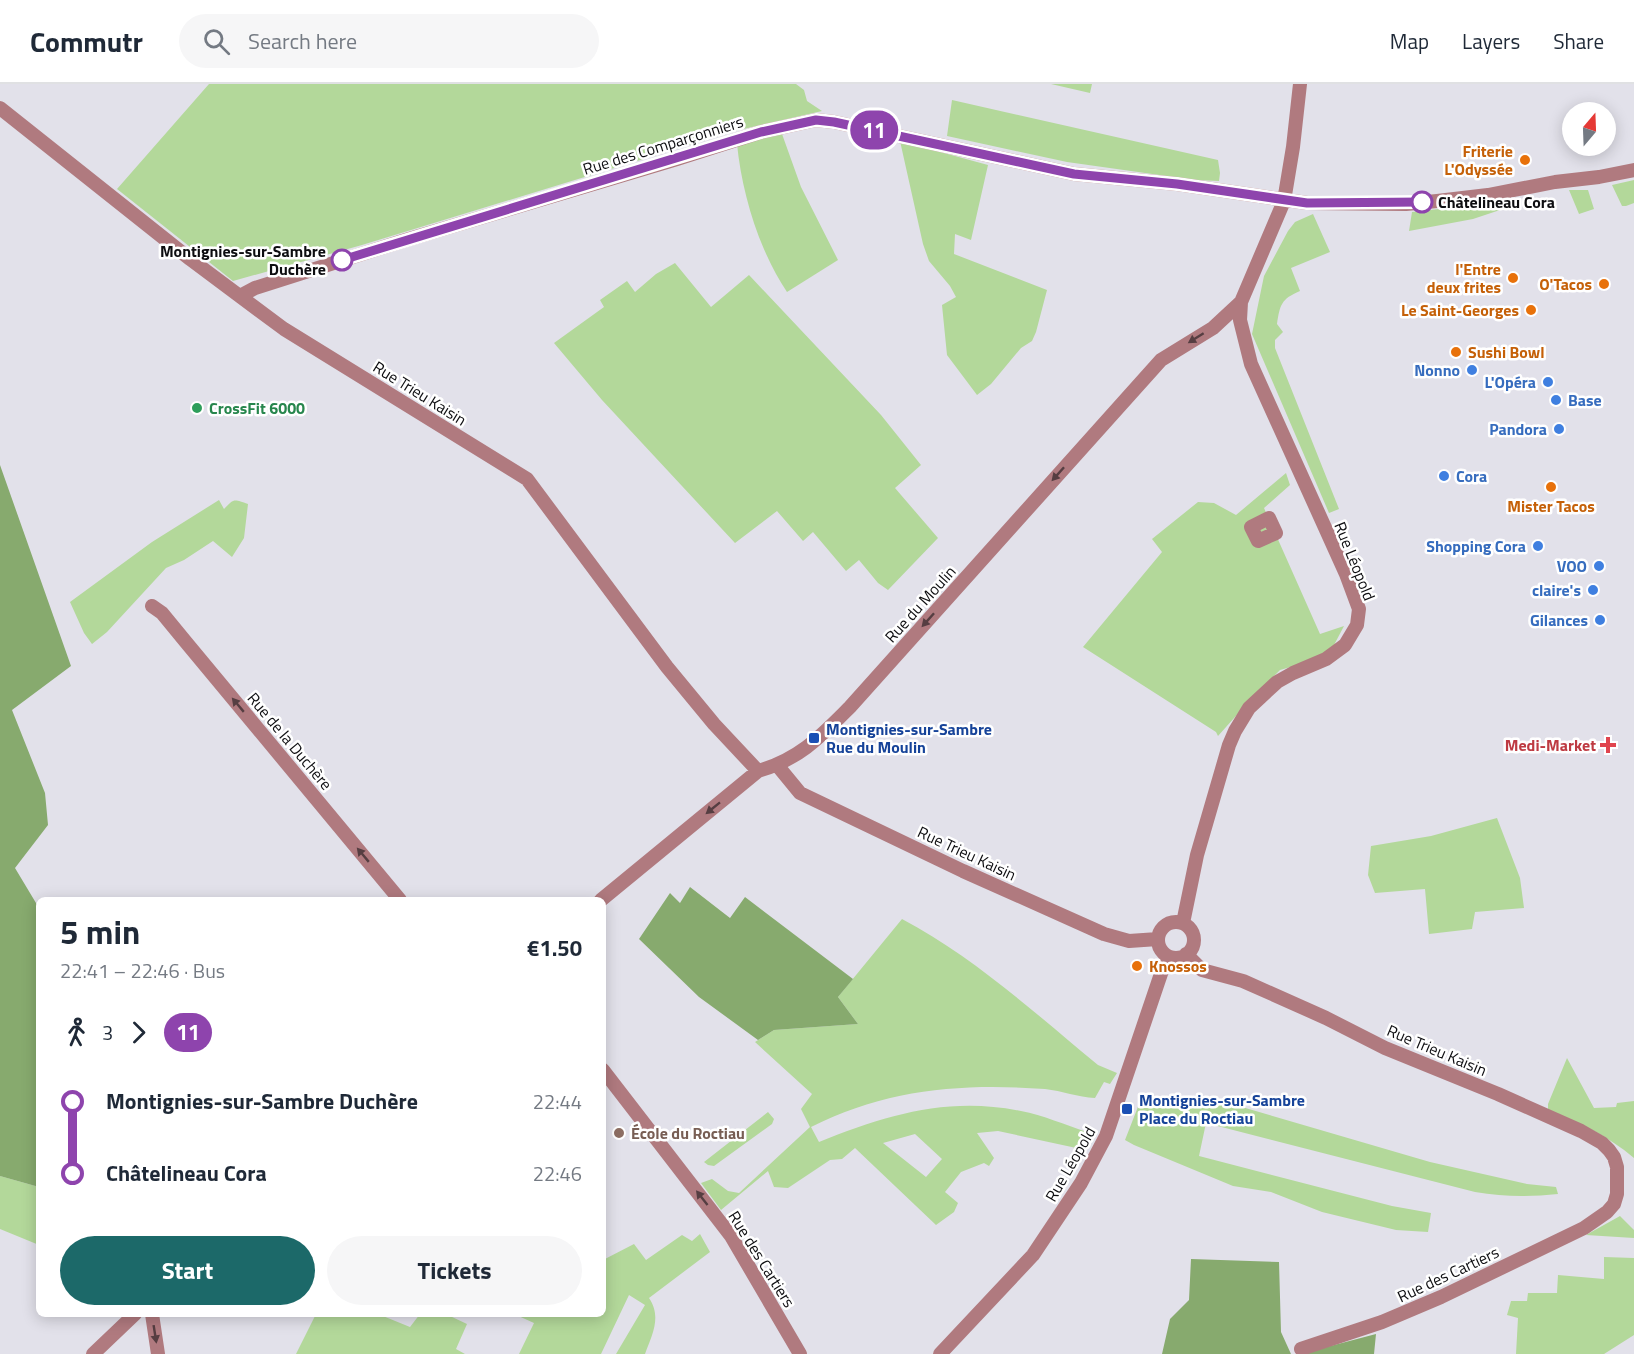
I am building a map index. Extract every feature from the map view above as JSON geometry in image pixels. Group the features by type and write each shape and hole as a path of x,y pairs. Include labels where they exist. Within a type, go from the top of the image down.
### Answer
{"street":[{"path":"1241,303 1284,201 1300,84"},
{"name":"Rue Trieu Kaisin","path":"0,108 190,259 284,329 526,479 668,667 714,724 758,771"},
{"name":"Rue des Comparçonniers","path":"240,296 286,278 406,240 761,132 816,120 1074,174 1177,184 1284,201 1367,204 1437,201 1634,170"},
{"name":"Rue du Moulin","path":"605,897 758,771 777,765 813,744 850,707 1161,360 1213,328 1241,303"},
{"name":"Rue Léopold","path":"1186,954 1192,946 1193,935 1183,923 1197,855 1229,745 1241,718 1277,682 1336,653 1345,645 1357,625 1359,609 1346,574 1251,364 1240,320 1241,303"},
{"name":"Rue de la Duchère","path":"152,606 162,613 185,640 398,897"},
{"name":"Rue Trieu Kaisin","path":"777,765 800,793 963,871 1104,934 1129,941 1158,939"},
{"path":"1183,923 1168,924 1161,930 1158,939 1160,949 1167,956 1177,957 1186,954"},
{"name":"Rue Trieu Kaisin","path":"1186,954 1202,970 1252,985 1385,1047 1593,1137 1609,1150 1617,1167 1616,1199 1611,1209 1604,1215"},
{"name":"Rue Léopold","path":"940,1354 1032,1255 1081,1183 1106,1136 1167,956"},
{"name":"Rue des Cartiers","path":"606,1074 731,1236 800,1354"},
{"name":"Rue des Cartiers","path":"1301,1349 1382,1322 1441,1297 1584,1228 1604,1215"},
{"path":"93,1354 132,1317"},
{"path":"152,1317 158,1354"}],"green space":[{"path":"209,84 796,84 804,90 807,101 822,111 735,131 362,245 233,281 117,189"},
{"path":"1051,84 1092,84 1090,93"},
{"path":"952,100 1218,160 1219,181 1195,180 1067,162 947,136"},
{"path":"782,134 801,187 838,260 787,292 768,258 753,221 739,163 737,144"},
{"path":"900,141 988,165 971,240 955,234 954,254 1047,290 1032,341 1021,348 991,384 977,395 947,355 942,305 956,297 950,286 929,261 923,244"},
{"path":"1634,180 1634,203 1622,206 1612,185"},
{"path":"1569,190 1588,190 1594,209 1579,214"},
{"path":"1503,202 1503,209 1473,219 1409,231 1412,212"},
{"path":"1313,214 1330,252 1291,268 1300,291 1282,303 1277,324 1283,332 1275,340 1275,348 1339,509 1329,513 1252,334 1264,276 1295,222"},
{"path":"675,263 711,307 749,275 881,415 921,465 895,488 938,538 888,590 878,583 859,560 846,571 813,532 803,541 777,511 735,543 602,400 554,343 604,307 600,300 627,281 635,292 656,274"},
{"path":"0,465 71,666 12,710 45,793 48,825 15,868 36,903 36,1186 0,1176"},
{"path":"1286,473 1290,485 1264,508 1320,634 1344,626 1334,645 1315,660 1280,670 1218,736 1216,732 1083,647 1162,552 1152,539 1198,502 1214,503 1236,515"},
{"path":"219,500 224,509 234,500 248,504 244,538 232,557 213,541 184,560 166,568 107,632 92,644 84,633 70,602 152,542"},
{"path":"1497,818 1520,878 1524,908 1475,912 1472,929 1429,934 1425,889 1375,893 1368,875 1371,846 1431,836"},
{"path":"690,887 730,918 745,897 853,979 838,997 858,1024 774,1030 758,1040 699,997 639,939 670,893 680,903"},
{"path":"902,919 929,934 979,968 1098,1065 1117,1073 1110,1084 1104,1082 1095,1098 1045,1089 954,1088 868,1104 811,1127 819,1142 893,1116 943,1107 968,1106 994,1107 1029,1113 1087,1132 1081,1149 998,1131 977,1133 994,1158 989,1166 984,1163 961,1172 945,1192 958,1203 954,1212 936,1225 855,1148 842,1159 830,1160 788,1188 774,1187 768,1171 721,1210 701,1183 712,1179 728,1191 739,1193 810,1127 801,1109 812,1094 755,1042 774,1030 858,1024 838,997","holes":["915,1134 942,1159 926,1177 883,1143"]},
{"path":"1567,1058 1594,1108 1616,1107 1617,1103 1634,1101 1634,1158 1593,1130 1548,1110 1548,1104"},
{"path":"1141,1099 1165,1104 1213,1107 1218,1100 1430,1162 1527,1184 1556,1187 1558,1194 1516,1196 1475,1192 1206,1123 1199,1156 1392,1206 1431,1213 1428,1232 1396,1230 1322,1212 1271,1192 1233,1186 1134,1145 1125,1140"},
{"path":"768,1112 774,1119 772,1124 714,1166 704,1162"},
{"path":"0,1176 36,1186 36,1244 0,1229"},
{"path":"1620,1216 1634,1230 1634,1238 1586,1235"},
{"path":"700,1234 710,1252 649,1298 655,1312 655,1319 653,1333 645,1354 616,1354 645,1305 629,1295 601,1354 519,1354 534,1323 521,1317 606,1317 606,1258 634,1244 646,1260 682,1235 692,1241"},
{"path":"1604,1257 1634,1258 1634,1335 1604,1354 1516,1354 1518,1318 1507,1315 1511,1301 1527,1301 1528,1293 1557,1293 1558,1275 1604,1279"},
{"path":"1191,1259 1279,1262 1281,1332 1291,1354 1162,1354 1170,1319 1189,1300"},
{"path":"314,1317 385,1317 410,1327 418,1317 452,1317 467,1324 456,1349 465,1354 296,1354"},
{"path":"1376,1334 1374,1354 1300,1354"}],"bus line":[{"name":"11","path":"342,260 761,132 816,120 1074,174 1177,184 1307,203 1406,204 1422,202"}],"place":[{"name":"Friterie L'Odyssée","path":"1525,160"},
{"name":"Châtelineau Cora","path":"1422,202"},
{"name":"Montignies-sur-Sambre Duchère","path":"342,260"},
{"name":"l'Entre deux frites","path":"1513,278"},
{"name":"O'Tacos","path":"1604,284"},
{"name":"Le Saint-Georges","path":"1531,310"},
{"name":"Sushi Bowl","path":"1456,352"},
{"name":"Nonno","path":"1472,370"},
{"name":"L'Opéra","path":"1548,382"},
{"name":"Base","path":"1556,400"},
{"name":"CrossFit 6000","path":"197,408"},
{"name":"Pandora","path":"1559,429"},
{"name":"Cora","path":"1444,476"},
{"name":"Mister Tacos","path":"1551,487"},
{"name":"Shopping Cora","path":"1538,546"},
{"name":"VOO","path":"1599,566"},
{"name":"claire's","path":"1593,590"},
{"name":"Gilances","path":"1600,620"},
{"name":"Montignies-sur-Sambre Rue du Moulin","path":"814,738"},
{"name":"Medi-Market","path":"1608,745"},
{"name":"Knossos","path":"1137,966"},
{"name":"Montignies-sur-Sambre Place du Roctiau","path":"1127,1109"},
{"name":"École du Roctiau","path":"619,1133"}]}
